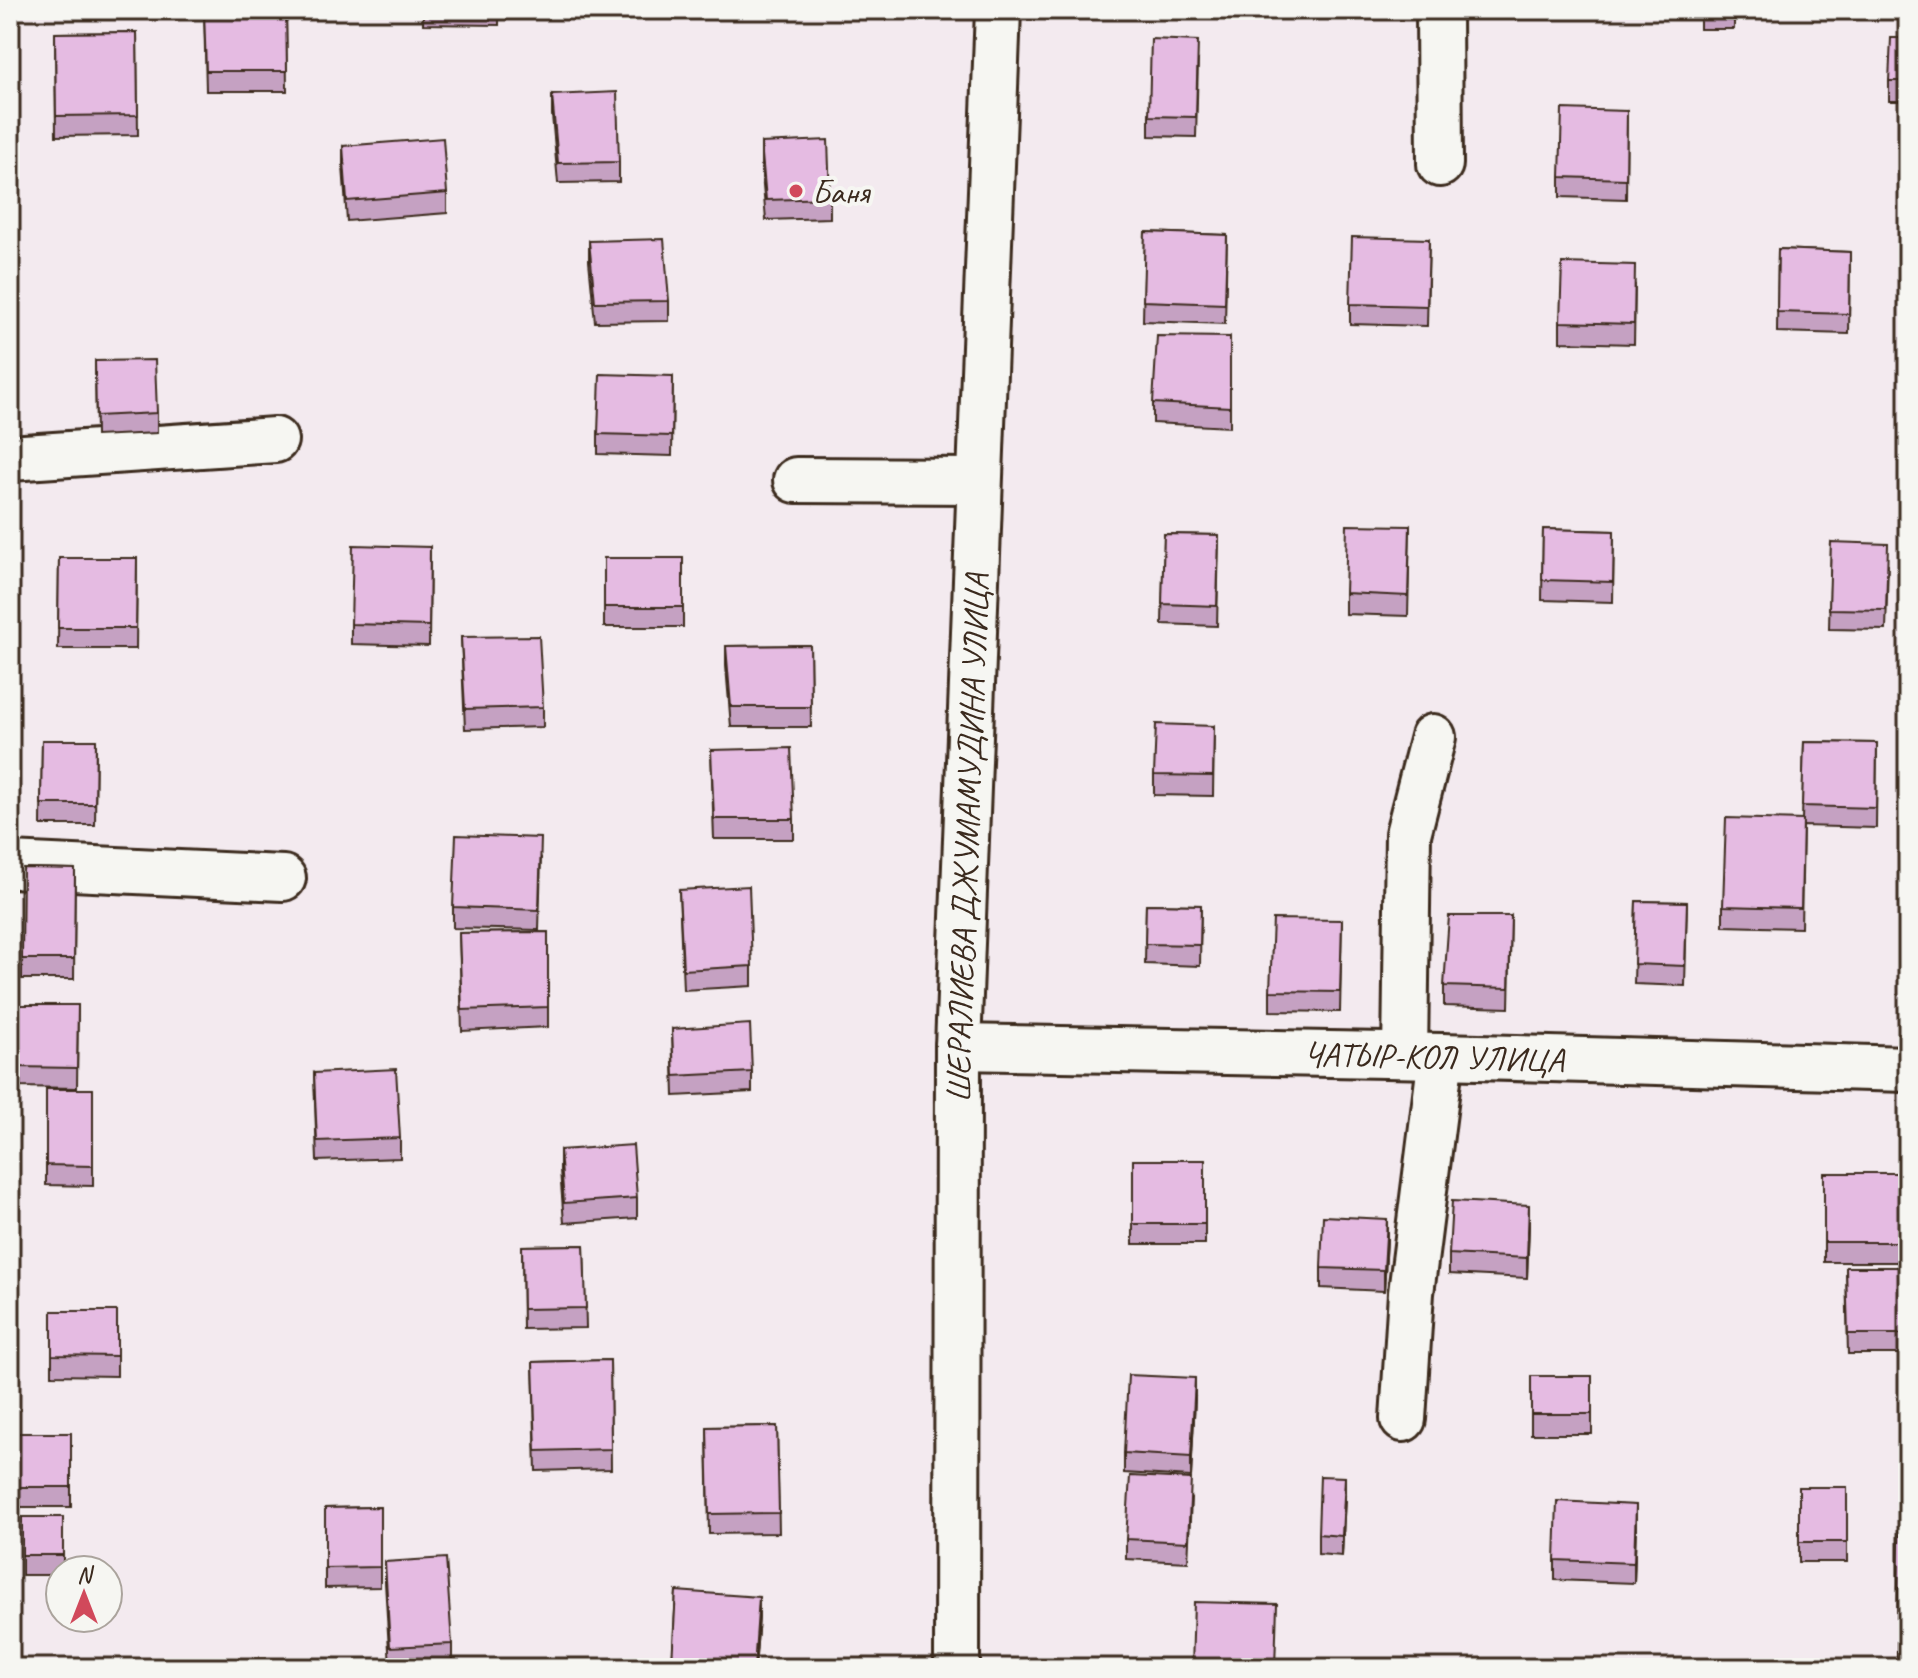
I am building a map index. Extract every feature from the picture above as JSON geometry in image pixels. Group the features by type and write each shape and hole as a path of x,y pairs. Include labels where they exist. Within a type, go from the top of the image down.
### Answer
{"street":[{"name":"ШЕРАЛИЕВА ДЖУМАМУДИНА УЛИЦА","path":"957,1668 958,1047 998,10"},
{"path":"1439,10 1440,164"},
{"path":"10,458 275,440"},
{"path":"796,480 978,481"},
{"path":"1403,1419 1423,1056 1408,834 1433,737"},
{"path":"10,865 283,878"},
{"name":"ЧАТЫР-КОЛ УЛИЦА","path":"958,1047 1908,1069"}],"building":[{"path":"204,10 286,10 287,71 206,71"},
{"path":"137,32 138,115 56,116 55,33"},
{"path":"1891,38 1908,38 1908,81 1889,81"},
{"path":"1151,39 1198,41 1196,117 1149,116"},
{"path":"617,92 619,162 558,163 552,95"},
{"path":"1562,109 1627,111 1626,179 1560,177"},
{"path":"443,138 447,193 347,201 343,146"},
{"name":"Баня","path":"828,140 830,198 766,200 761,143"},
{"path":"1145,232 1227,235 1225,304 1143,301"},
{"path":"1352,237 1429,239 1427,306 1350,304"},
{"path":"664,239 669,301 595,302 589,241"},
{"path":"1778,249 1850,252 1849,314 1777,312"},
{"path":"1562,263 1635,265 1634,324 1560,322"},
{"path":"1157,336 1230,337 1230,407 1153,403"},
{"path":"155,360 157,413 96,416 95,361"},
{"path":"600,374 673,376 672,436 598,434"},
{"path":"1347,525 1410,526 1408,596 1345,593"},
{"path":"1543,529 1614,531 1613,582 1542,580"},
{"path":"1164,534 1219,535 1217,606 1162,604"},
{"path":"1831,542 1888,544 1886,610 1829,609"},
{"path":"353,545 430,547 429,626 351,624"},
{"path":"59,558 137,558 136,628 58,628"},
{"path":"604,558 683,558 683,607 604,607"},
{"path":"539,636 543,707 465,709 461,637"},
{"path":"810,645 811,707 731,707 726,646"},
{"path":"1156,724 1214,726 1213,776 1154,775"},
{"path":"42,740 96,740 95,804 41,804"},
{"path":"1804,742 1877,743 1876,808 1802,806"},
{"path":"791,748 794,819 714,819 711,750"},
{"path":"1726,818 1803,820 1801,908 1723,906"},
{"path":"456,835 541,838 539,910 453,907"},
{"path":"23,868 75,869 74,959 22,959"},
{"path":"749,886 752,966 683,970 679,890"},
{"path":"1636,901 1687,902 1685,966 1634,964"},
{"path":"1146,904 1201,905 1200,945 1145,944"},
{"path":"1449,916 1511,916 1509,988 1444,986"},
{"path":"1273,919 1342,920 1340,992 1270,991"},
{"path":"548,932 548,1007 462,1010 459,933"},
{"path":"17,1005 78,1005 77,1068 16,1067"},
{"path":"750,1024 752,1072 674,1076 672,1029"},
{"path":"396,1069 400,1138 317,1141 314,1073"},
{"path":"46,1089 93,1089 93,1166 46,1165"},
{"path":"633,1145 637,1198 564,1203 560,1150"},
{"path":"1133,1160 1205,1160 1205,1224 1133,1224"},
{"path":"1824,1173 1903,1173 1903,1242 1824,1242"},
{"path":"1452,1201 1529,1205 1527,1258 1449,1254"},
{"path":"1323,1216 1387,1219 1384,1270 1321,1268"},
{"path":"584,1245 586,1308 523,1309 522,1246"},
{"path":"1846,1267 1908,1267 1908,1334 1848,1334"},
{"path":"52,1311 117,1311 117,1356 52,1355"},
{"path":"610,1360 611,1449 536,1451 533,1362"},
{"path":"1128,1375 1195,1378 1191,1457 1124,1453"},
{"path":"1531,1376 1592,1376 1592,1414 1531,1414"},
{"path":"777,1426 779,1513 709,1514 707,1427"},
{"path":"17,1433 71,1433 71,1487 17,1487"},
{"path":"1901,1457 1908,1457 1908,1627 1897,1627"},
{"path":"1130,1476 1191,1479 1188,1542 1126,1539"},
{"path":"1320,1476 1345,1477 1342,1536 1318,1534"},
{"path":"1799,1487 1847,1487 1847,1542 1799,1542"},
{"path":"1557,1501 1636,1505 1634,1563 1555,1560"},
{"path":"380,1507 380,1567 325,1568 325,1508"},
{"path":"22,1517 63,1517 63,1554 22,1555"},
{"path":"446,1558 452,1644 390,1647 385,1562"},
{"path":"676,1591 759,1597 754,1668 672,1663"},
{"path":"1194,1602 1277,1604 1275,1668 1192,1668"}],"place":[{"name":"Баня","path":"796,191"}]}
